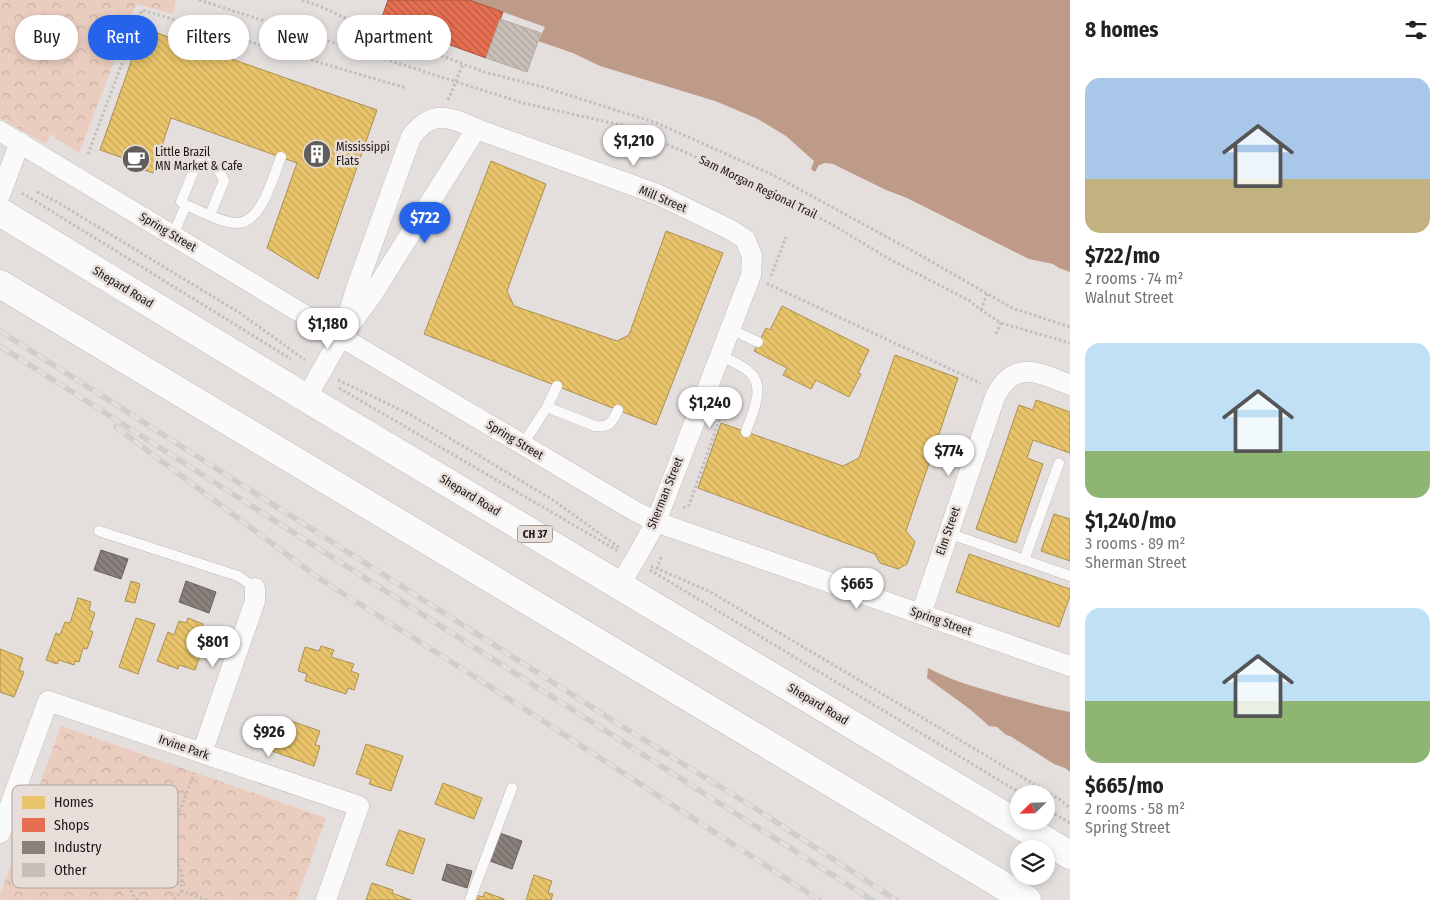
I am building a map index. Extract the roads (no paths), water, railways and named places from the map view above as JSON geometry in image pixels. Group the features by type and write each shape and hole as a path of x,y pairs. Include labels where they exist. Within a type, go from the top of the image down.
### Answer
{"highway":[{"name":"Shepard Road","path":"0,212 316,381 620,585 1070,855"},
{"path":"0,284 1026,900"}],"street":[{"name":"Mill Street","path":"341,337 357,286 411,137 420,126 432,119 444,117 463,122 476,129 657,194 729,229 745,240 752,256"},
{"path":"316,381 341,337 372,295 476,129"},
{"name":"Spring Street","path":"0,130 341,337 656,522 1070,666"},
{"path":"2,189 20,142"},
{"name":"Sherman Street","path":"620,585 656,522 750,274 752,256"},
{"name":"Elm Street","path":"921,614 995,397 1001,386 1009,377 1029,371 1040,373 1070,385"},
{"path":"202,753 255,601 255,588"},
{"name":"Irvine Park","path":"20,785 48,701 359,806 326,900"},
{"name":"Irvine Park","path":"5,832 12,811"}],"lane":[{"path":"210,215 224,181 221,172 199,158 181,202 186,206 228,222 238,223 247,221 254,216 263,202 281,157"},
{"path":"173,235 186,206"},
{"path":"730,329 758,342"},
{"path":"720,355 748,370 755,377 758,397 746,432"},
{"path":"523,444 547,407 557,386"},
{"path":"547,407 595,426 603,427 614,420 618,410"},
{"path":"1024,560 1060,463"},
{"path":"99,531 238,576 255,588"},
{"path":"948,533 1070,576"},
{"path":"470,900 512,788"}],"railway":[{"path":"0,331 620,725 753,807 896,900"},
{"path":"0,346 872,900"},
{"path":"116,427 317,577 819,900"}],"place":[{"name":"Mississippi Flats","path":"317,154"},
{"name":"Little Brazil MN Market & Cafe","path":"136,159"}]}
